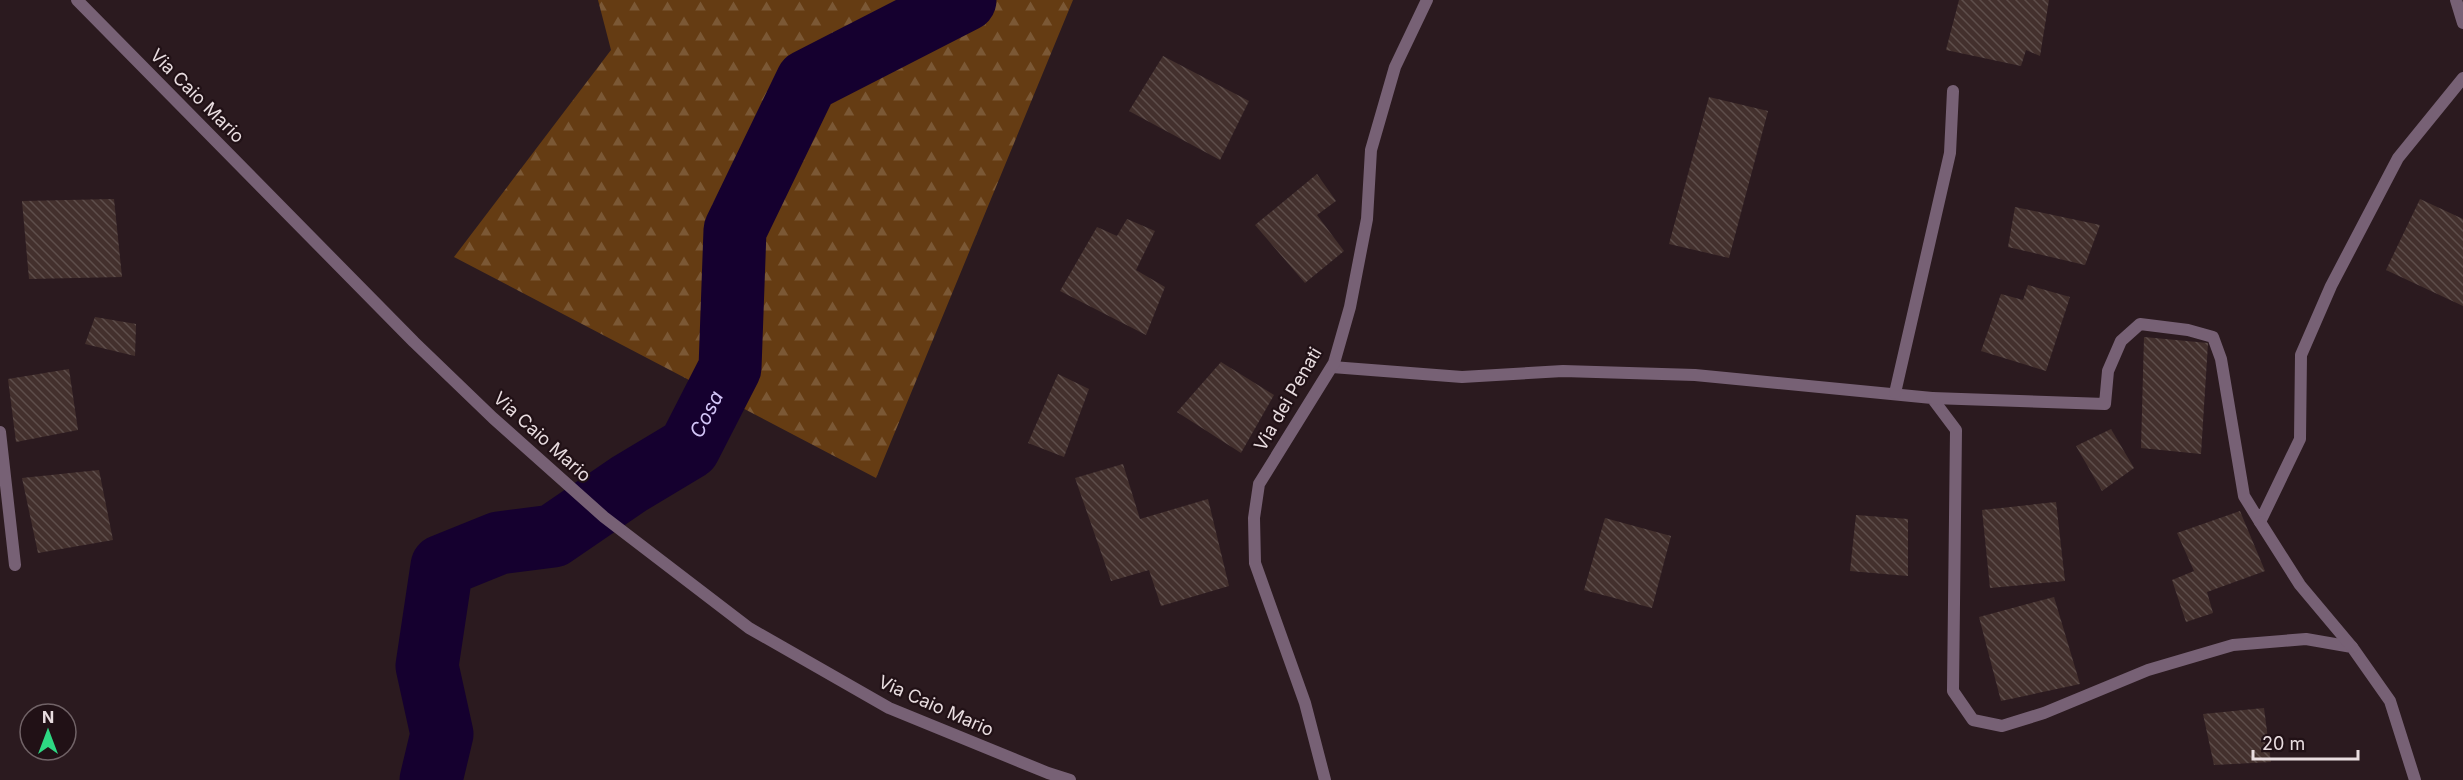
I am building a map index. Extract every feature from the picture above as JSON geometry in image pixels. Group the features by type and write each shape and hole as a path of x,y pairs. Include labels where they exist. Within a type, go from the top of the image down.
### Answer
{"street":[{"name":"Via Caio Mario","path":"77,0 406,334 493,418 604,517 749,628 889,708 1070,780"},
{"name":"Via dei Penati","path":"1325,780 1305,703 1255,563 1254,518 1259,484 1332,367 1350,307 1367,219 1371,150 1395,67 1427,0"},
{"path":"2456,0 2463,23"},
{"path":"2260,522 2300,438 2301,355 2331,286 2398,158 2463,78"},
{"path":"1895,393 1950,153 1953,91"},
{"path":"1332,367 1462,377 1563,371 1695,375 1932,398 2104,404 2108,371 2121,341 2140,324 2188,330 2213,337 2221,359 2244,496 2300,585 2352,647 2390,701 2415,780"},
{"path":"1932,398 1956,430 1953,691 1973,720 2002,726 2043,713 2148,670 2233,645 2306,639 2352,647"},
{"path":"0,432 15,565"}],"green space":[{"path":"598,0 1073,0 876,478 454,257 611,50"}],"building":[{"path":"1959,0 2049,0 2040,56 2026,50 2021,66 1946,50"},
{"path":"1163,56 1249,101 1220,160 1129,111"},
{"path":"1709,97 1768,111 1729,258 1669,244"},
{"path":"1317,174 1336,201 1317,215 1344,251 1305,283 1255,225"},
{"path":"114,199 122,277 29,279 22,201"},
{"path":"2420,199 2463,219 2463,306 2386,270"},
{"path":"2015,207 2100,225 2085,265 2008,247"},
{"path":"1127,219 1155,231 1136,270 1165,287 1146,335 1060,291 1097,227 1117,236"},
{"path":"2028,285 2070,297 2046,371 1981,351 2001,294 2023,300"},
{"path":"95,317 136,324 135,356 85,344"},
{"path":"2144,337 2208,343 2201,454 2141,448"},
{"path":"1221,362 1274,395 1241,453 1177,412"},
{"path":"69,369 78,430 16,442 8,379"},
{"path":"1058,374 1089,389 1064,457 1028,443"},
{"path":"2111,429 2134,468 2102,491 2076,446"},
{"path":"1123,464 1140,519 1208,499 1229,586 1161,606 1149,570 1111,581 1075,478"},
{"path":"99,470 113,540 38,553 22,478"},
{"path":"2056,502 2065,581 1990,588 1982,510"},
{"path":"2240,511 2265,571 2207,592 2213,613 2186,622 2172,580 2194,571 2177,533"},
{"path":"1856,515 1908,519 1908,576 1850,571"},
{"path":"1605,518 1671,536 1652,608 1584,590"},
{"path":"2054,597 2080,684 2001,701 1979,617"},
{"path":"2264,708 2271,762 2214,765 2203,714"}],"waterway":[{"name":"Cosa","path":"431,780 442,734 427,666 442,566 499,543 553,536 629,484 689,448 730,368 735,230 807,81 965,0"}]}
